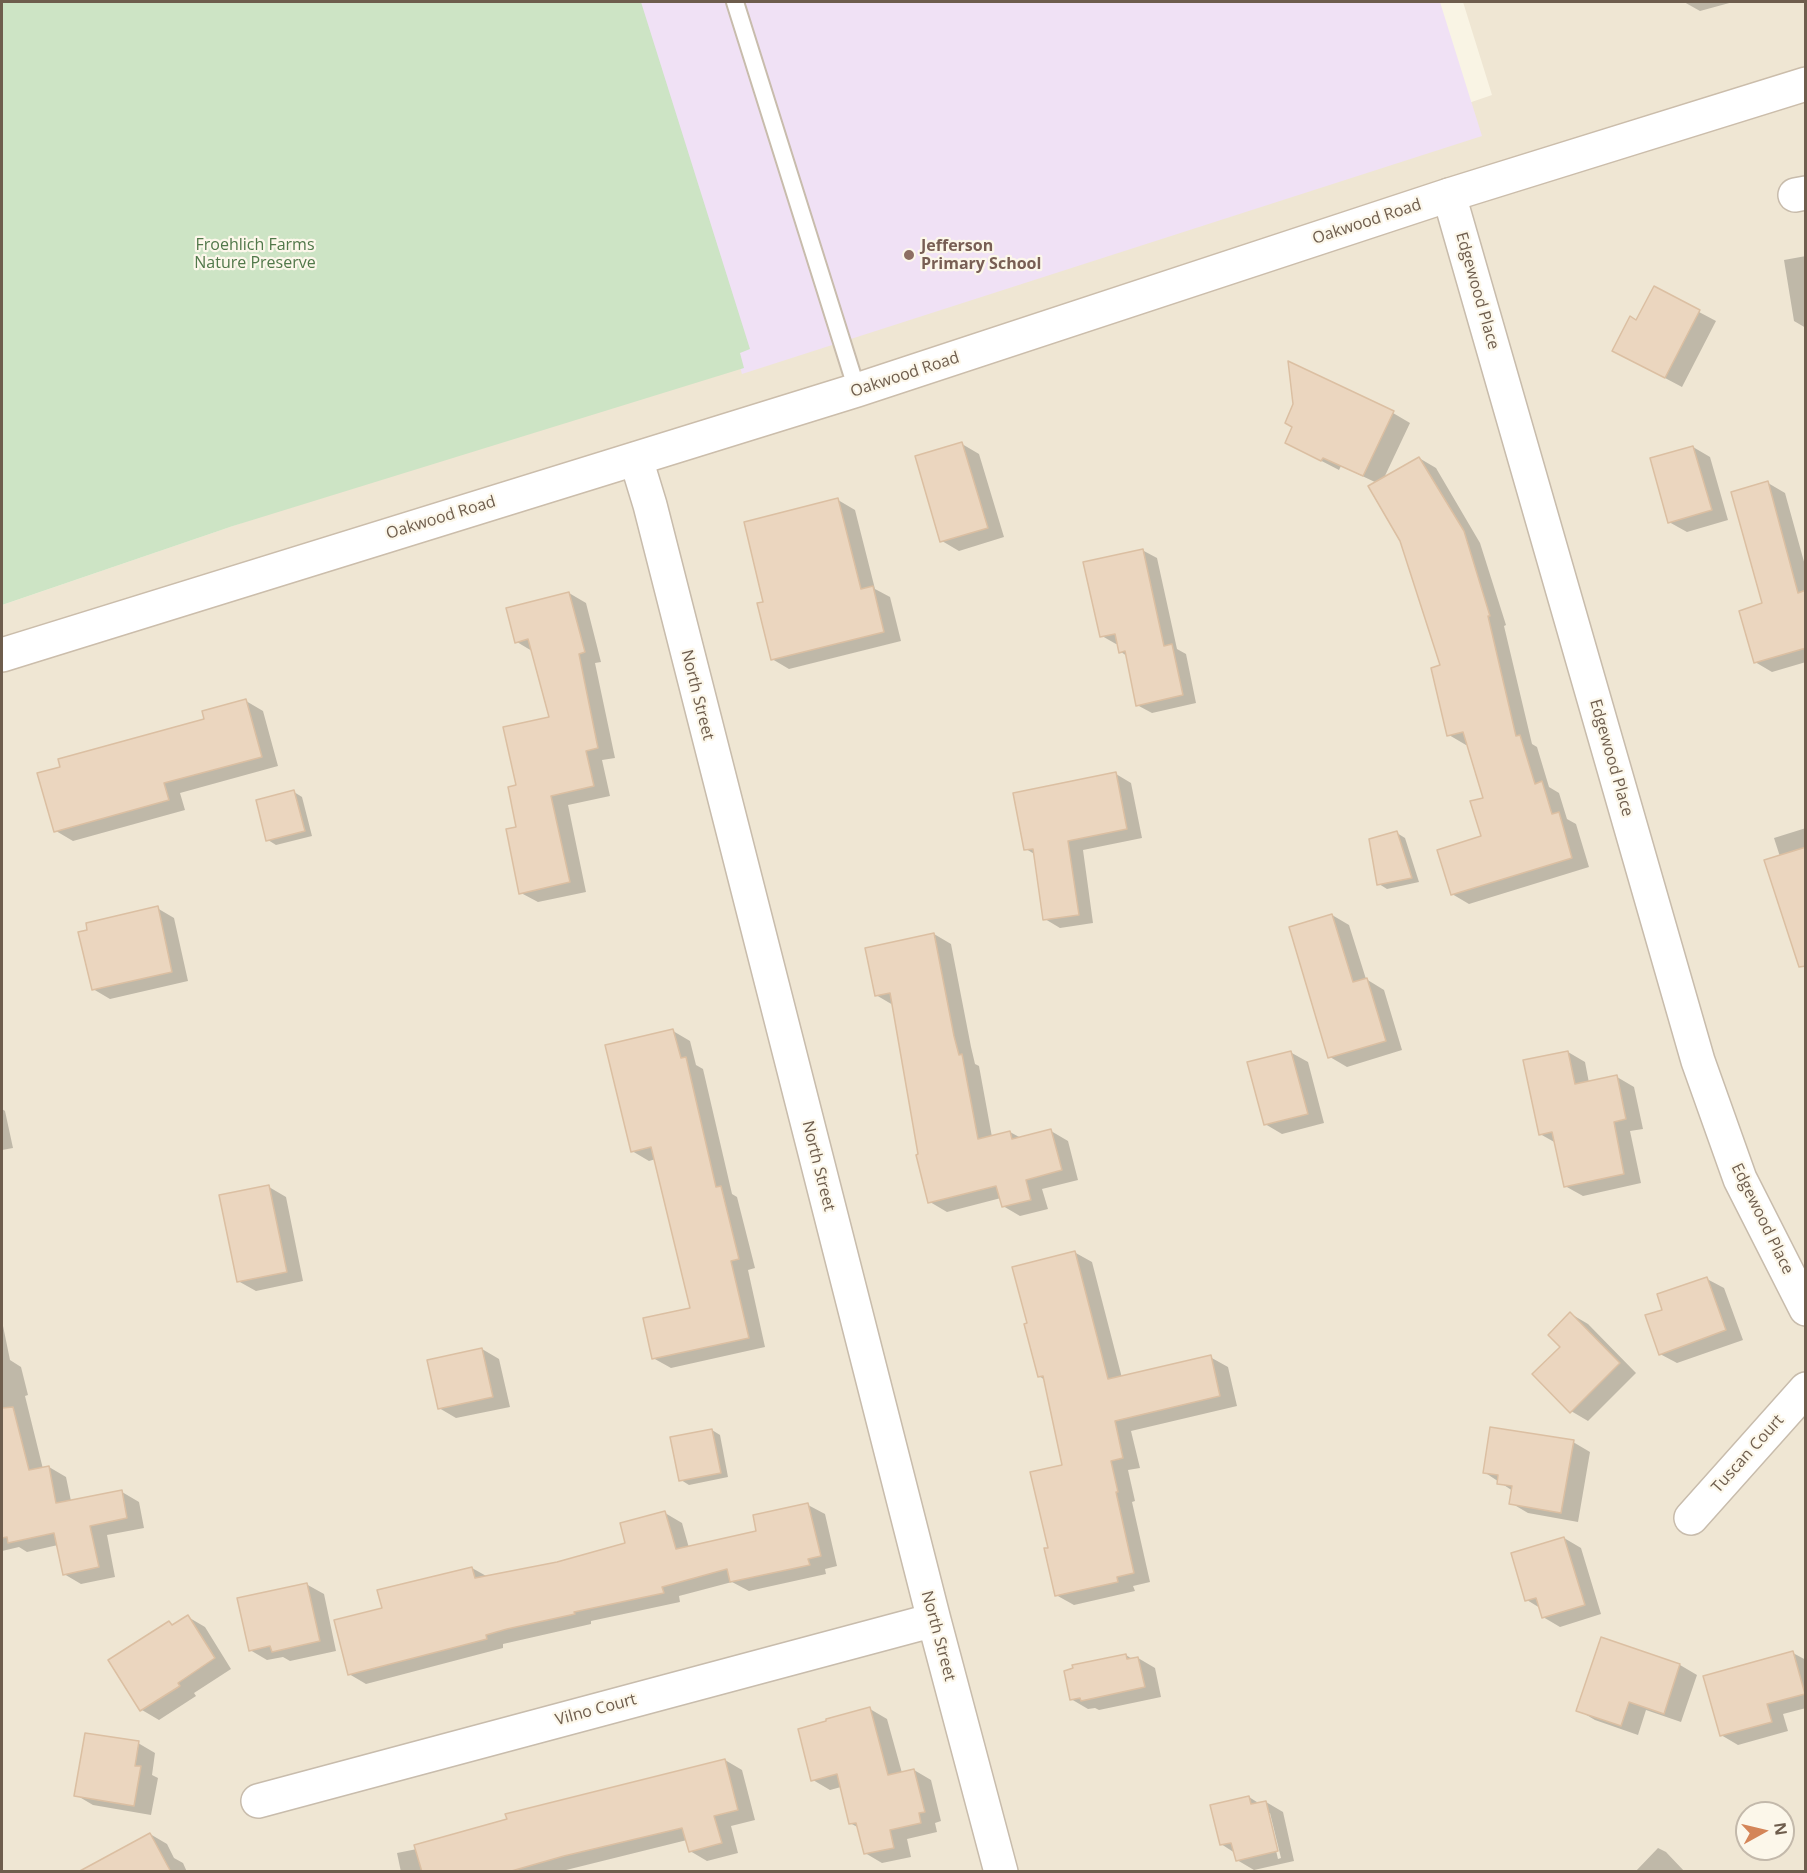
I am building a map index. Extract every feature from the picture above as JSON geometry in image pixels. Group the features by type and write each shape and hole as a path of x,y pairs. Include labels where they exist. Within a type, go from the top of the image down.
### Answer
{"street":[{"name":"Oakwood Road","path":"2,655 857,390 1449,195 1806,84"},
{"name":"Edgewood Place","path":"1449,195 1698,1061 1740,1179 1806,1309"},
{"name":"North Street","path":"636,459 650,505 934,1620 1001,1872"},
{"name":"Tuscan Court","path":"1691,1518 1806,1389"},
{"name":"Vilno Court","path":"258,1801 934,1620"}],"lane":[{"path":"735,2 857,390"}],"shaded area":[{"name":"Jefferson Primary School","path":"630,2 1440,2 1482,136 742,374"},
{"path":"1463,2 1805,2 1805,1871 2,1871 2,605 1492,95"}],"green space":[{"name":"Froehlich Farms Nature Preserve","path":"2,2 641,2 750,349 740,353 744,368 233,526 2,605"}],"building":[{"path":"1654,286 1700,310 1665,378 1612,351 1630,316 1636,320"},
{"path":"1288,361 1394,411 1363,476 1323,458 1321,461 1285,443 1292,427 1285,423 1293,404"},
{"path":"962,442 988,528 940,542 915,456"},
{"path":"1693,446 1712,510 1668,523 1650,458"},
{"path":"1419,457 1464,531 1490,616 1488,616 1516,736 1520,735 1535,784 1542,781 1552,814 1559,812 1572,858 1451,895 1437,850 1481,836 1470,801 1483,798 1463,732 1447,736 1431,668 1440,665 1400,541 1368,486"},
{"path":"1768,481 1798,593 1806,590 1806,648 1754,663 1739,611 1762,603 1731,492"},
{"path":"838,498 861,589 873,586 884,632 771,660 757,603 763,602 744,522"},
{"path":"1143,549 1164,646 1172,644 1183,695 1136,706 1125,651 1119,653 1115,634 1100,637 1083,562"},
{"path":"569,592 585,652 579,654 598,748 586,751 594,786 551,796 570,882 519,894 506,829 516,827 508,787 516,785 503,727 549,717 528,639 515,643 506,608"},
{"path":"246,699 262,757 164,783 169,800 54,832 37,773 60,767 58,759 204,719 202,711"},
{"path":"1116,772 1127,829 1068,841 1079,915 1043,920 1033,849 1024,850 1013,793"},
{"path":"294,790 305,831 266,841 256,800"},
{"path":"1397,831 1412,878 1377,885 1369,839"},
{"path":"1806,847 1806,966 1799,967 1764,860"},
{"path":"158,906 172,972 92,990 78,932 87,930 86,923"},
{"path":"1332,914 1353,982 1367,978 1386,1041 1328,1058 1289,927"},
{"path":"934,933 954,1036 959,1055 962,1054 978,1139 1010,1131 1012,1139 1051,1129 1062,1170 1026,1180 1031,1200 1002,1207 996,1186 928,1203 916,1155 918,1154 890,993 875,996 865,948"},
{"path":"673,1029 681,1058 686,1057 716,1187 721,1186 739,1259 731,1261 749,1338 652,1359 643,1318 690,1308 651,1147 631,1152 605,1045"},
{"path":"1291,1051 1308,1114 1264,1125 1247,1062"},
{"path":"1568,1051 1575,1084 1617,1075 1626,1119 1614,1122 1624,1174 1564,1187 1552,1132 1539,1135 1523,1060"},
{"path":"269,1185 287,1272 237,1282 219,1195"},
{"path":"1075,1251 1108,1379 1211,1355 1220,1396 1115,1421 1123,1458 1111,1461 1134,1573 1117,1577 1118,1582 1055,1596 1044,1548 1048,1548 1030,1472 1062,1465 1043,1376 1038,1377 1012,1267"},
{"path":"1707,1277 1726,1330 1659,1355 1645,1315 1662,1310 1657,1294"},
{"path":"1570,1312 1620,1363 1570,1413 1532,1374 1560,1347 1548,1335"},
{"path":"482,1348 493,1397 438,1409 427,1360"},
{"path":"13,1407 29,1470 49,1466 56,1503 122,1490 127,1518 90,1526 99,1567 63,1575 54,1533 8,1543 7,1537 2,1538 2,1408"},
{"path":"1490,1427 1574,1440 1561,1513 1509,1504 1512,1486 1497,1484 1498,1475 1483,1473"},
{"path":"712,1429 721,1473 679,1481 670,1437"},
{"path":"808,1503 821,1556 808,1559 810,1565 730,1582 727,1569 662,1587 664,1593 507,1629 486,1635 487,1639 348,1675 334,1620 382,1608 377,1590 472,1567 475,1578 557,1562 625,1543 620,1523 665,1511 676,1549 756,1531 753,1515"},
{"path":"1564,1537 1585,1605 1542,1618 1536,1598 1525,1601 1511,1553"},
{"path":"307,1583 320,1641 272,1652 270,1646 249,1651 237,1598"},
{"path":"188,1615 215,1658 178,1683 180,1686 140,1711 108,1660 169,1621 172,1625"},
{"path":"1601,1637 1680,1664 1664,1714 1629,1702 1621,1726 1576,1711"},
{"path":"1793,1651 1805,1694 1767,1704 1772,1722 1720,1736 1703,1676"},
{"path":"1126,1654 1127,1659 1138,1657 1145,1687 1081,1701 1080,1698 1070,1700 1064,1671 1073,1668 1072,1665"},
{"path":"870,1707 888,1775 914,1769 925,1812 919,1813 921,1823 890,1830 894,1848 864,1854 856,1823 849,1824 837,1774 811,1781 798,1729"},
{"path":"85,1733 139,1741 135,1766 141,1766 134,1806 74,1796"},
{"path":"725,1759 738,1810 714,1816 722,1843 689,1852 682,1828 508,1872 422,1872 414,1845 507,1819 505,1814"},
{"path":"1249,1796 1251,1804 1266,1801 1278,1851 1236,1861 1231,1843 1220,1845 1210,1805"},
{"path":"150,1833 171,1872 78,1872"}],"place":[{"name":"Jefferson Primary School","path":"909,255"}]}
